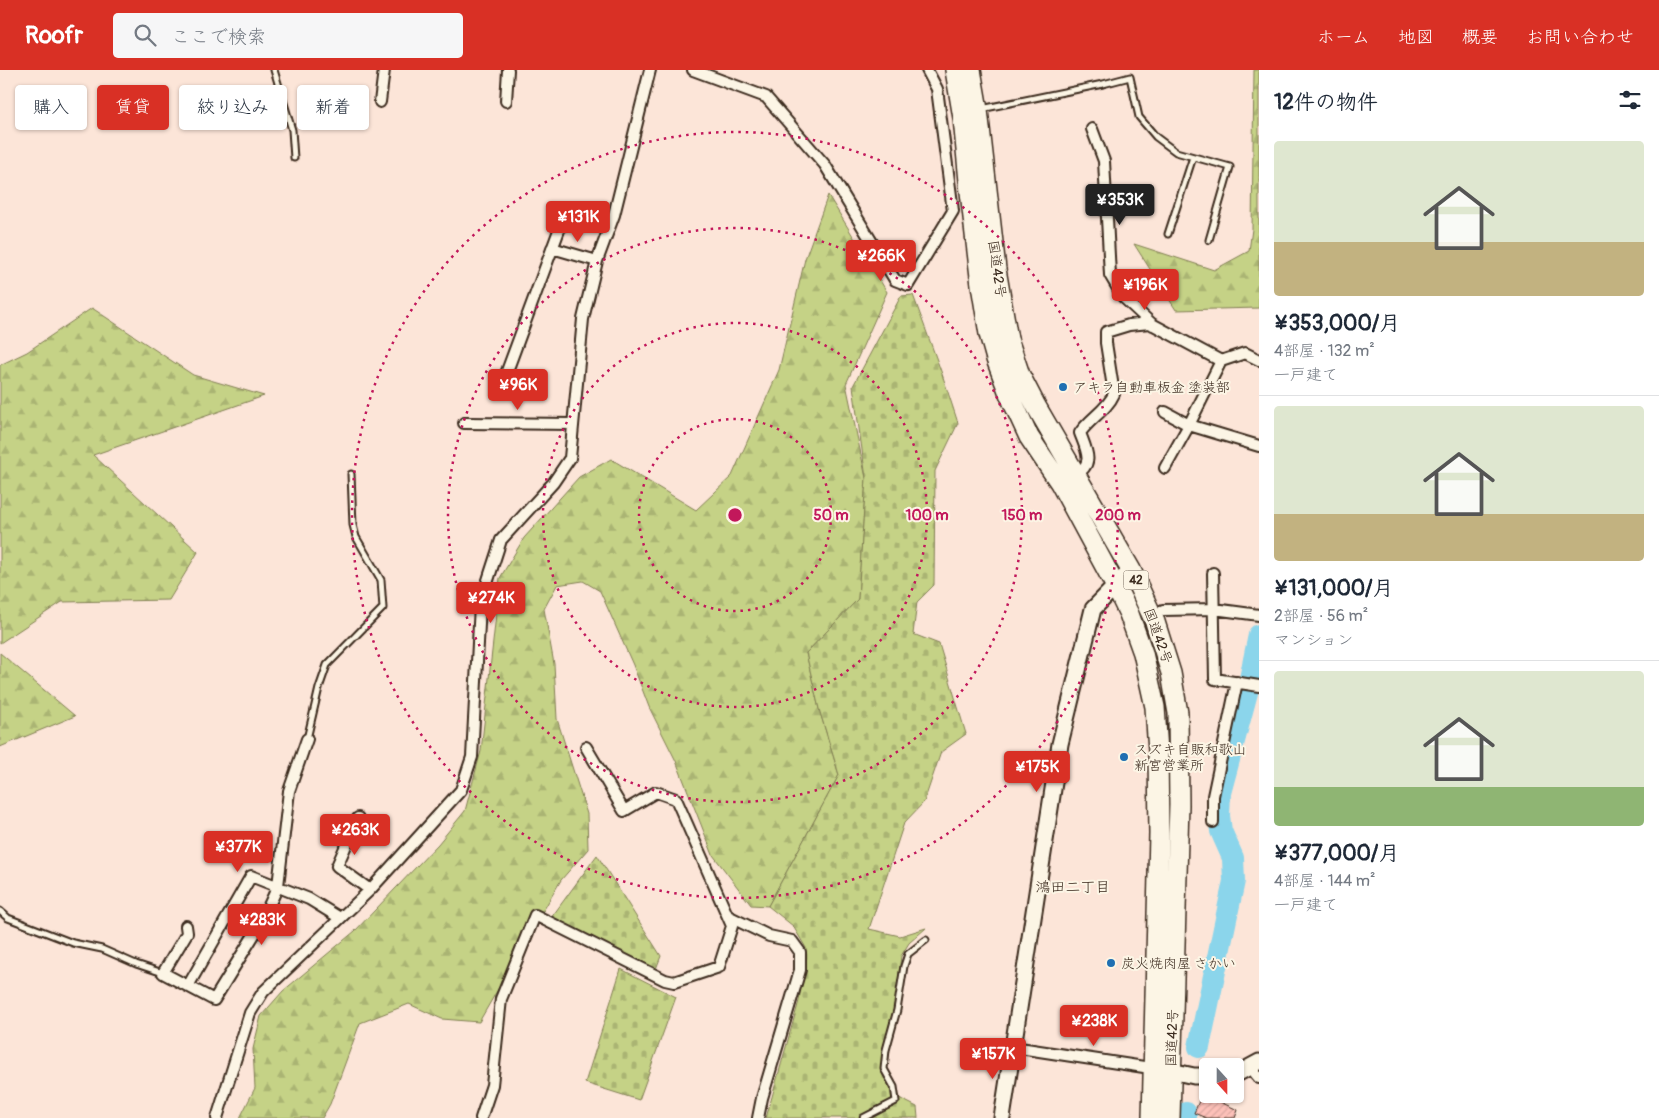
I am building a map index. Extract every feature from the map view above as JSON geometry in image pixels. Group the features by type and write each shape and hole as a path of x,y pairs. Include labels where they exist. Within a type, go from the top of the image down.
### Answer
{"highway":[{"name":"国道42号","path":"955,70 963,118 970,192 988,334 996,359 1010,396 1029,437 1068,479 1131,570 1158,631 1172,673 1178,713 1179,805 1162,1070 1152,1118"},
{"name":"国道42号","path":"971,70 978,110 996,269 1008,340 1020,375 1036,406 1129,614 1143,653 1155,708 1158,752 1162,1070 1170,1118"}],"street":[{"path":"380,102 384,70"},
{"path":"506,101 508,70"},
{"path":"217,1118 250,1013 263,992 370,890 461,790 472,757 480,605 502,540 553,483 570,458 583,319 597,261 614,215 650,70"},
{"path":"693,70 766,97 825,165 895,280 908,285 953,211 937,89 926,70"},
{"path":"1092,128 1104,161 1110,275 1123,297 1153,324 1221,361"},
{"path":"503,382 565,214"},
{"path":"552,248 597,261"},
{"path":"1068,479 1084,470 1089,457 1080,433 1086,423 1111,401 1114,394 1106,332 1129,325 1153,324"},
{"path":"1165,468 1221,361 1245,353 1259,360"},
{"path":"1165,412 1189,425 1259,446"},
{"path":"464,423 573,424"},
{"path":"1002,1118 1060,744 1094,609 1131,570"},
{"path":"1213,573 1216,680 1258,686"},
{"path":"1163,610 1214,609 1259,615"},
{"path":"1213,822 1213,796 1238,682"},
{"path":"186,926 186,933 163,973 214,1000 260,926 278,886 289,791 307,739"},
{"path":"482,1118 492,1085 501,999 535,915 665,980 674,982 719,967 732,926 676,799 656,792 624,811 586,747"},
{"path":"358,818 337,866 370,890"},
{"path":"188,986 251,876 309,899 340,918"},
{"path":"728,916 769,936 792,941 800,952 800,970 758,1118"},
{"path":"1013,1047 1199,1076"}],"lane":[{"path":"274,70 292,130 294,158"},
{"path":"978,110 1130,77 1139,117 1156,137 1176,152 1230,167 1210,240"},
{"path":"1168,234 1194,157"},
{"path":"307,739 319,688 327,665 383,608 381,580 356,537 353,525 351,474"},
{"path":"0,911 8,918 73,943 102,949 136,964 163,973"},
{"path":"863,1118 896,1101 894,1087 884,1070 886,1050 897,1010 904,966 908,954 926,940"}],"green space":[{"path":"1254,70 1259,70 1259,308 1176,310 1134,244 1214,270 1249,251 1252,229"},
{"path":"828,195 887,292 846,384 866,478 858,599 806,653 819,709 839,775 768,906 751,905 713,855 676,761 649,707 633,665 600,591 583,581 557,585 544,609 554,664 557,719 587,814 588,849 561,880 479,1022 442,1019 409,1004 360,1023 330,1104 322,1118 240,1118 255,1088 253,1049 261,1016 283,991 355,931 438,844 465,811 481,751 500,578 524,538 579,477 611,459 696,510 732,476 779,370 805,259"},
{"path":"913,295 958,423 935,471 934,585 917,602 913,634 939,644 966,734 941,752 924,802 904,823 869,929 900,936 926,928 909,943 901,956 895,1006 884,1058 891,1080 901,1099 917,1107 918,1118 766,1118 799,1001 806,948 793,926 768,906 839,775 819,709 806,653 858,599 866,478 853,386 901,296"},
{"path":"92,308 193,375 264,396 93,455 198,552 169,600 62,602 0,643 0,365 27,352"},
{"path":"0,653 75,716 0,747"},
{"path":"597,855 661,956 656,969 551,918"},
{"path":"621,969 676,997 639,1100 585,1083"}],"building":[{"path":"1199,1101 1199,1103 1222,1103 1238,1110 1235,1118 1206,1118 1194,1113"}],"waterway":[{"path":"1199,1047 1234,881 1233,858 1221,831 1219,816 1220,793 1248,689 1259,635"},
{"path":"1186,1113 1186,1118"}],"place":[{"name":"アキラ自動車板金 塗装部","path":"1063,387"},
{"name":"スズキ自販和歌山 新宮営業所","path":"1124,757"},
{"name":"炭火焼肉屋 さかい","path":"1111,963"}],"district":[{"name":"鴻田二丁目","path":"1073,887"}]}
